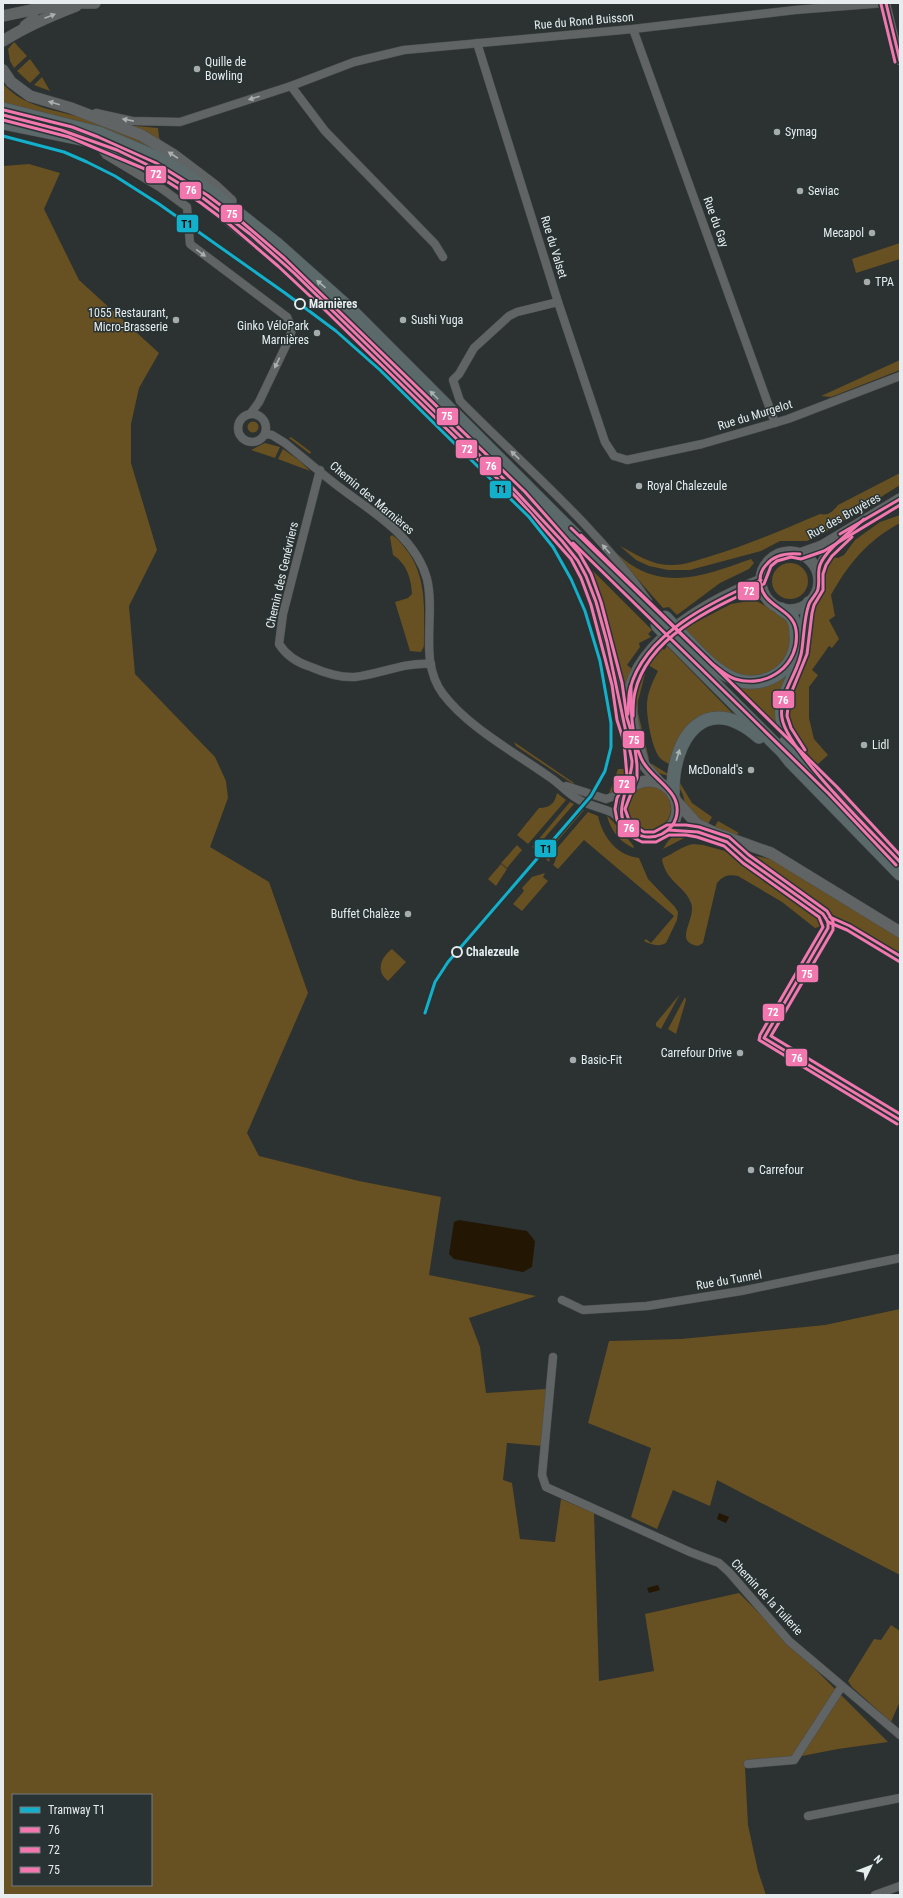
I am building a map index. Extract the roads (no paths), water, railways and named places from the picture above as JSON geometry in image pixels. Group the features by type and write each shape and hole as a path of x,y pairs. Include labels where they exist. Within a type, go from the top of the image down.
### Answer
{"main road":[{"path":"3,109 99,133 158,158 210,191 277,244 350,309 562,521 576,532 648,601 661,621"},
{"path":"3,115 71,132 154,168 204,199 232,220 287,267 521,495 661,621"},
{"path":"3,123 96,142"},
{"path":"562,521 573,535 661,621 790,761 900,874"},
{"path":"809,602 802,653 784,698 782,717 786,730 793,742 833,791"},
{"path":"676,637 726,675 744,682 764,681 775,676 784,669 795,651 797,636 794,622 790,616 781,609"},
{"path":"676,637 833,791 900,862"},
{"path":"675,797 673,774 678,752 684,740 700,723 723,718 732,721 751,730 790,761"}],"street":[{"path":"3,16 22,8 36,6 64,3 95,3"},
{"path":"885,3 900,61"},
{"name":"Rue du Rond Buisson","path":"71,108 132,121 180,122 291,86 354,62 398,52 795,10 885,3"},
{"path":"17,31 45,18 83,4"},
{"path":"3,41 33,17 36,6"},
{"name":"Rue du Gay","path":"633,28 775,423"},
{"name":"Rue du Valset","path":"477,43 558,302 605,442 614,456"},
{"path":"3,70 11,82 30,96 71,108 141,135 174,155 215,186 277,244"},
{"path":"291,86 325,130 434,244 443,257"},
{"path":"96,142 106,155 161,188 187,207 190,244 287,316 292,329 290,338 259,402 251,414"},
{"path":"558,302 517,312 509,316 474,348 459,374 453,380 460,401 579,518 634,581 648,601"},
{"name":"Rue du Murgelot","path":"614,456 627,460 702,444 775,423 900,376"},
{"path":"251,414 259,415 264,420 267,427 265,434 259,440 251,442 240,436 239,423 243,417 251,414"},
{"name":"Chemin des Marnières","path":"265,434 272,435 285,443 406,540 419,560 427,580 431,664 435,679 442,692 454,708 472,723 561,784"},
{"name":"Chemin des Genévriers","path":"320,470 283,614 279,644 292,658 307,666 327,674 345,677 356,676 408,664 431,664"},
{"path":"521,495 575,556 586,576 596,604 617,684 622,719 629,741"},
{"name":"Rue des Bruyères","path":"800,554 822,546 864,519 900,499"},
{"path":"818,573 808,558 791,552 782,553 767,563 762,571 761,580 764,594 774,606 781,609 791,610 801,608 809,602 818,589 818,573 821,563 828,553 864,519"},
{"path":"626,826 620,809 622,800 627,790 632,766 627,703 631,686 641,665 657,643 683,622 730,593 761,580"},
{"path":"730,593 764,594"},
{"path":"631,686 631,710 637,743 644,765 675,797 696,824 715,833 771,853 900,932"},
{"path":"561,784 606,799 627,790 634,784 646,780 659,782"},
{"path":"561,784 584,803 613,814 637,835 649,837 660,835 668,830 676,817 675,797"},
{"path":"668,830 698,832 788,864"},
{"name":"Rue du Tunnel","path":"562,1300 583,1310 647,1306 741,1291 900,1258"},
{"name":"Chemin de la Tuilerie","path":"554,1357 542,1475 546,1487 690,1552 719,1563 729,1572 790,1641 900,1736"},
{"path":"748,1764 794,1760 842,1686"},
{"path":"808,1816 900,1798"},
{"path":"875,1895 900,1886"}],"tram line":[{"name":"T1","path":"3,136 64,152 115,176 159,204 336,331 380,370 529,517 553,547 571,579 585,611 600,661 611,723 611,747 605,771 591,796 448,962 435,982 425,1013"}],"place":[{"name":"Quille de Bowling","path":"197,69"},
{"name":"Symag","path":"777,132"},
{"name":"Seviac","path":"800,191"},
{"name":"Mecapol","path":"872,233"},
{"name":"TPA","path":"867,282"},
{"name":"Marnières","path":"300,304"},
{"name":"1055 Restaurant, Micro-Brasserie","path":"176,320"},
{"name":"Sushi Yuga","path":"403,320"},
{"name":"Ginko VéloPark Marnières","path":"317,333"},
{"name":"Royal Chalezeule","path":"639,486"},
{"name":"Lidl","path":"864,745"},
{"name":"McDonald's","path":"751,770"},
{"name":"Buffet Chalèze","path":"408,914"},
{"name":"Chalezeule","path":"457,952"},
{"name":"Carrefour Drive","path":"740,1053"},
{"name":"Basic-Fit","path":"573,1060"},
{"name":"Carrefour","path":"751,1170"}]}
